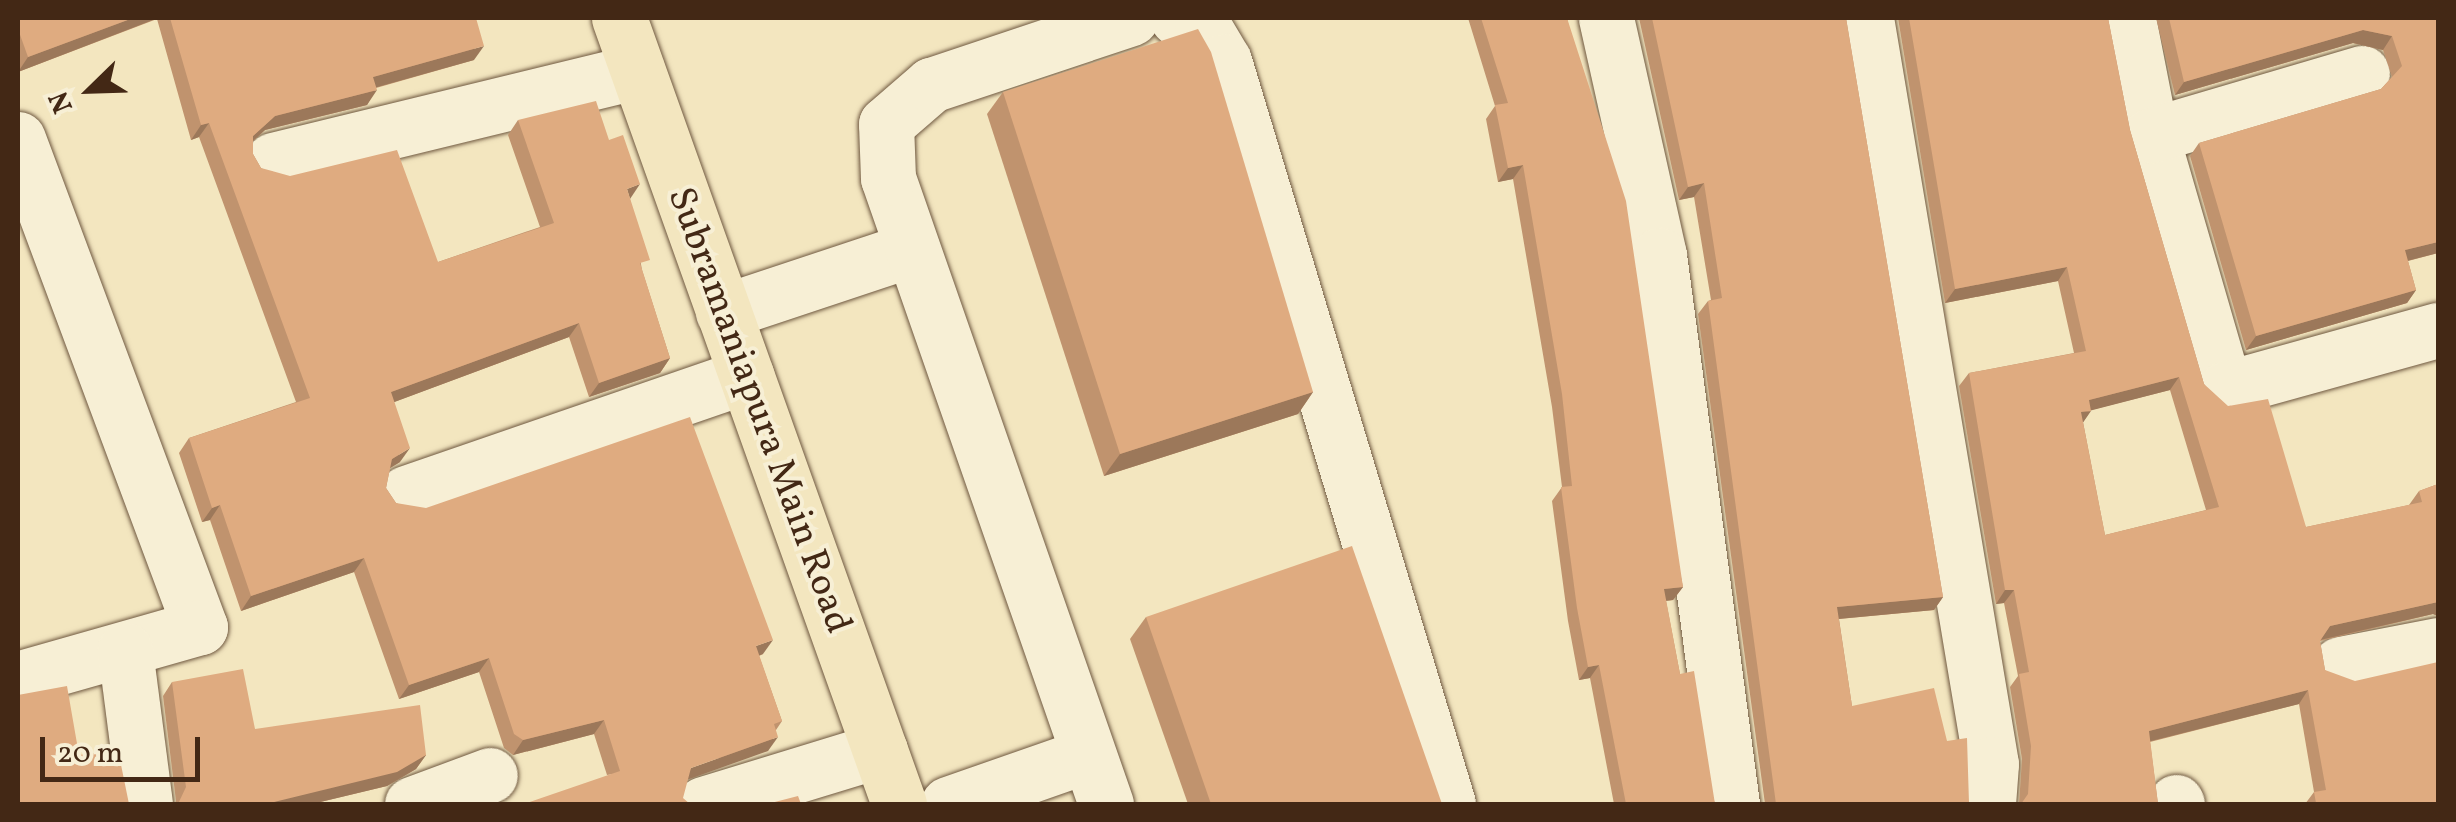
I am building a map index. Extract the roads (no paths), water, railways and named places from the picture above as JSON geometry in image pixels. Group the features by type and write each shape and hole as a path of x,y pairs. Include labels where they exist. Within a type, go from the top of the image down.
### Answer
{"main road":[{"name":"Subramaniapura Main Road","path":"618,18 899,804"}],"street":[{"path":"1106,804 888,178 886,124 932,85 1131,18"},
{"path":"1177,18 1202,24 1224,61 1448,804"},
{"path":"1606,18 1659,255 1732,804"},
{"path":"1866,18 1991,764 1988,804"},
{"path":"2128,18 2151,135 2226,389 2438,330"},
{"path":"273,160 637,71"},
{"path":"2151,135 2362,73"},
{"path":"18,140 200,627 18,679"},
{"path":"723,312 912,249"},
{"path":"406,493 746,376"},
{"path":"2340,664 2438,644"},
{"path":"125,650 145,804"},
{"path":"703,804 880,750"},
{"path":"948,804 1088,754"},
{"path":"412,804 490,775"}]}
